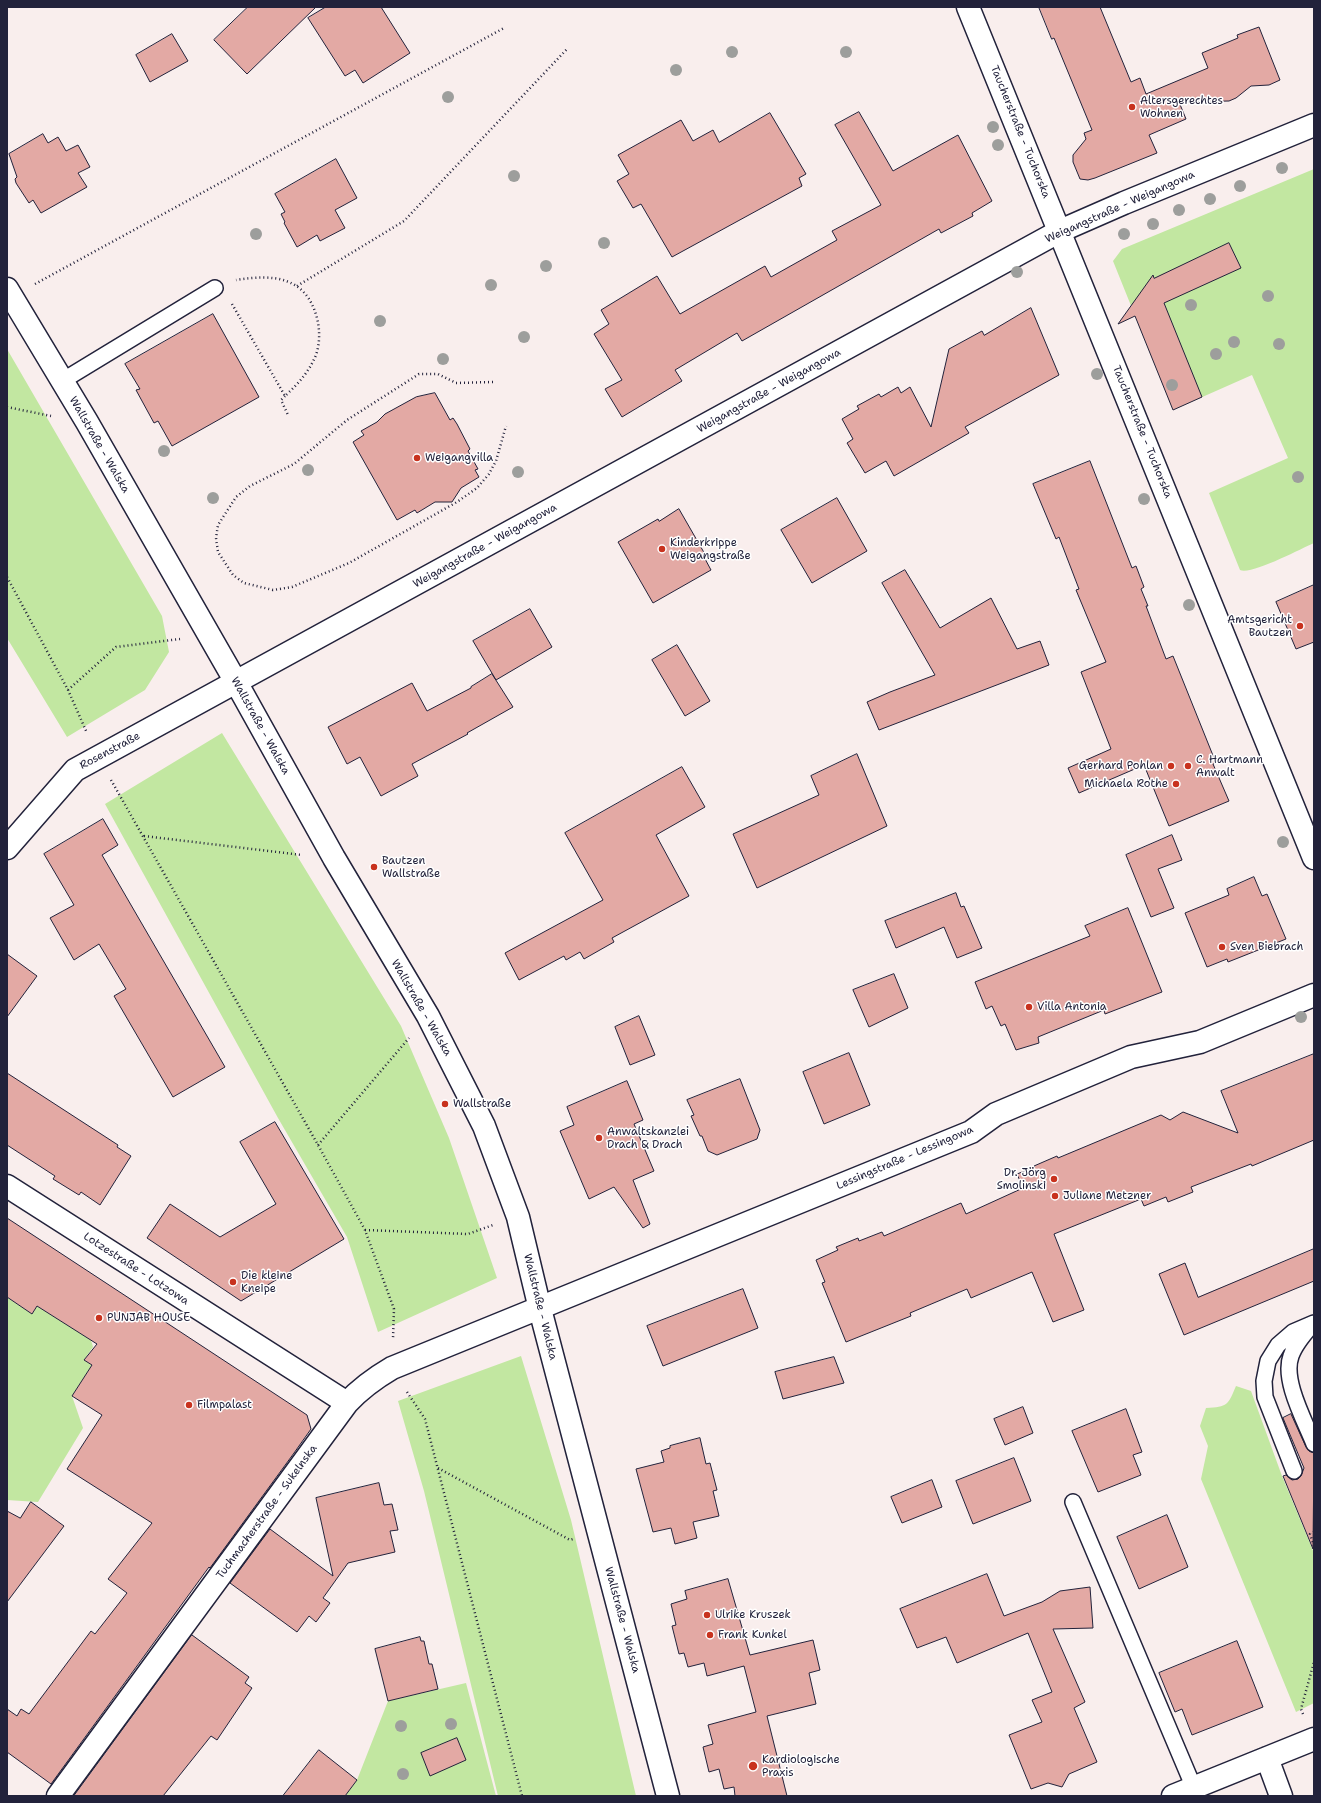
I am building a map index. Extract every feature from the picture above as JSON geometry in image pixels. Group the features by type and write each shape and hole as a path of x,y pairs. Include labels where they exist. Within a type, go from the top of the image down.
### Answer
{"street":[{"name":"Taucherstraße - Tuchorska","path":"968,7 1314,858"},
{"name":"Weigangstraße - Weigangowa","path":"236,682 1060,231 1314,125"},
{"name":"Wallstraße - Walska","path":"9,293 86,422 236,682 334,858 428,1016 484,1126 518,1217 540,1309 668,1796"},
{"name":"Rosenstraße","path":"7,848 74,770 236,682"},
{"name":"Lessingstraße - Lessingowa","path":"540,1309 971,1132 996,1114 1132,1057 1200,1042 1314,995"},
{"name":"Lotzestraße - Lotzowa","path":"7,1186 347,1403"},
{"name":"Tuchmacherstraße - Sukelnska","path":"58,1796 347,1403 362,1387 392,1368 540,1309"},
{"path":"1173,1796 1313,1739"},
{"path":"1267,1758 1281,1796"}],"lane":[{"path":"62,381 218,287"},
{"path":"1314,1323 1301,1337 1290,1356 1289,1371 1291,1387 1314,1444"},
{"path":"1294,1471 1265,1398 1264,1381 1268,1362 1278,1345 1293,1332 1314,1323"},
{"path":"1073,1502 1194,1788"}],"path":[{"path":"9,293 504,28"},
{"path":"297,286 404,221 568,48"},
{"path":"285,396 218,287 236,281 264,277 286,280 297,286 308,298 315,309 320,338 310,367 301,381 281,400 288,415"},
{"path":"493,382 456,383 438,374 419,374 347,420 294,464 250,486 236,497 218,525 216,538 218,552 233,575 244,583 273,590 292,587 349,563 457,502 477,488 489,474 496,461 506,426"},
{"path":"7,407 86,422"},
{"path":"7,577 68,690 98,757 365,1230 394,1309 392,1368 424,1419 438,1468 522,1796"},
{"path":"68,690 116,647 177,641 203,626"},
{"path":"143,836 334,858"},
{"path":"318,1145 428,1016"},
{"path":"365,1230 468,1234 518,1217"},
{"path":"438,1468 570,1540 600,1534"},
{"path":"1314,1532 1310,1534 1314,1546"},
{"path":"1313,1739 1301,1708 1314,1662"}],"green space":[{"path":"1314,169 1314,543 1255,569 1246,571 1240,570 1209,493 1288,458 1252,375 1173,410 1113,261 1122,249"},
{"path":"7,349 162,616 169,652 145,690 67,737 7,638"},
{"path":"222,733 401,1026 449,1138 497,1278 378,1332 347,1237 278,1118 105,804"},
{"path":"7,1289 8,1298 32,1314 37,1306 91,1340 93,1347 84,1360 92,1365 72,1396 83,1428 38,1502 7,1500"},
{"path":"521,1356 571,1520 636,1796 498,1796 424,1491 398,1401"},
{"path":"1236,1386 1251,1391 1282,1476 1314,1553 1314,1703 1296,1712 1201,1479 1208,1446 1200,1426 1206,1408 1219,1407 1226,1404"},
{"path":"466,1683 496,1796 345,1796 357,1780 388,1701"}],"building":[{"path":"248,7 316,7 247,74 214,40"},
{"path":"326,7 381,7 410,53 363,83 355,70 345,76 308,18"},
{"path":"1039,7 1100,7 1131,82 1140,78 1146,94 1208,68 1202,53 1238,38 1237,35 1259,27 1280,80 1269,85 1251,86 1236,98 1229,101 1179,102 1186,119 1149,135 1157,153 1095,178 1088,180 1080,179 1073,162 1073,155 1086,139 1084,133 1092,130 1054,38 1052,39"},
{"path":"172,34 188,61 150,82 136,55"},
{"path":"859,112 893,171 958,135 992,201 972,213 973,216 941,233 939,229 742,341 737,333 675,370 682,381 622,417 605,389 622,380 594,334 609,324 601,310 657,276 680,314 765,266 771,277 837,240 832,231 881,205 835,125"},
{"path":"770,113 806,174 799,178 802,186 672,257 641,204 633,208 617,181 629,174 618,155 681,120 693,141 713,130 719,142"},
{"path":"43,134 48,143 58,137 66,151 78,145 90,167 78,173 87,187 41,213 33,200 29,203 16,183 15,179 17,177 9,154"},
{"path":"336,159 357,198 335,210 345,228 320,241 317,235 297,247 284,223 285,222 281,214 285,212 275,194"},
{"path":"1229,243 1241,268 1164,303 1202,397 1173,410 1135,316 1118,324 1153,275 1154,278"},
{"path":"1031,308 1059,375 965,427 969,433 894,476 886,461 865,473 847,443 853,439 842,419 859,409 857,406 879,394 881,397 898,387 901,393 910,387 931,427 949,349 982,331 984,335"},
{"path":"213,314 259,397 172,446 158,421 154,423 136,390 140,389 125,364"},
{"name":"Weigangvilla","path":"435,393 450,420 453,418 457,424 470,449 468,451 478,469 475,470 479,477 461,488 452,502 435,502 417,513 415,510 397,520 353,442 364,435 361,431 377,422 385,414 416,397"},
{"path":"1090,461 1132,568 1136,566 1144,587 1141,589 1148,606 1146,606 1166,659 1173,656 1216,763 1213,764 1229,801 1169,826 1144,765 1079,793 1068,768 1111,749 1081,672 1106,662 1076,590 1079,589 1059,537 1056,539 1033,484"},
{"path":"837,498 867,551 812,583 781,530"},
{"name":"Kinderkrippe Weigangstraße","path":"679,509 706,556 704,557 711,570 653,603 618,542"},
{"path":"905,570 940,628 991,598 1017,649 1040,641 1049,665 879,730 867,702 935,675 882,583"},
{"name":"Amtsgericht Bautzen","path":"1314,585 1314,642 1296,649 1276,602"},
{"path":"530,609 552,647 496,680 473,641"},
{"path":"677,645 710,701 685,716 652,660"},
{"path":"492,674 513,707 467,733 468,734 412,764 418,776 381,796 360,757 347,764 328,727 412,683 427,711 471,688"},
{"path":"857,754 887,826 757,888 733,834 819,795 811,776"},
{"path":"682,767 705,807 656,835 689,896 612,938 614,942 584,959 580,952 566,960 564,956 519,980 505,953 603,900 565,833"},
{"path":"103,819 118,845 102,855 225,1067 173,1097 114,996 126,989 99,944 74,960 50,918 74,905 44,854"},
{"path":"1172,835 1182,860 1158,869 1174,908 1151,917 1126,855"},
{"path":"1254,877 1262,896 1267,894 1286,939 1228,962 1227,959 1207,967 1185,913 1229,895 1227,889"},
{"path":"956,893 961,907 964,906 982,948 957,958 944,927 896,948 885,921"},
{"path":"1128,908 1162,992 1105,1014 1104,1010 1038,1037 1039,1043 1016,1050 1005,1024 1001,1026 992,1006 986,1009 975,982 1090,936 1085,926"},
{"path":"7,954 37,976 7,1017"},
{"path":"894,974 908,1008 869,1027 853,990"},
{"path":"639,1016 655,1055 630,1065 615,1027"},
{"path":"849,1053 870,1105 824,1124 803,1072"},
{"path":"1314,1054 1314,1140 1252,1166 1251,1164 1191,1187 1193,1192 1168,1202 1166,1197 1144,1206 1141,1199 1054,1234 1084,1310 1053,1322 1032,1272 971,1298 967,1289 910,1313 911,1316 846,1342 822,1283 825,1282 816,1260 838,1250 836,1247 858,1238 859,1241 882,1232 884,1236 961,1203 966,1214 1023,1188 1017,1174 1057,1156 1058,1158 1161,1115 1170,1120 1183,1112 1238,1133 1221,1091"},
{"path":"7,1073 118,1145 117,1147 131,1156 100,1205 81,1192 79,1195 53,1179 55,1176 7,1145"},
{"path":"740,1079 760,1130 757,1139 717,1155 708,1151 691,1116 694,1115 687,1100"},
{"path":"627,1081 643,1120 634,1124 654,1171 633,1180 650,1224 643,1228 614,1187 589,1199 560,1131 574,1125 567,1107"},
{"path":"275,1122 344,1239 241,1301 147,1238 170,1204 220,1237 276,1204 240,1142"},
{"path":"7,1218 307,1415 311,1429 51,1784 7,1752 7,1709 17,1716 21,1709 29,1714 91,1631 95,1634 127,1593 108,1579 152,1523 67,1469 102,1415 72,1396 92,1365 84,1360 97,1344 37,1306 32,1314 7,1297"},
{"path":"1314,1249 1314,1281 1184,1335 1159,1274 1185,1263 1198,1297"},
{"path":"743,1289 758,1328 663,1366 647,1326"},
{"path":"834,1357 844,1383 783,1399 775,1372"},
{"path":"1023,1407 1033,1433 1005,1445 994,1419"},
{"path":"1126,1409 1142,1452 1133,1455 1141,1475 1098,1492 1072,1431"},
{"path":"1291,1414 1306,1447 1309,1451 1314,1453 1313,1549 1283,1476 1286,1475 1292,1480 1298,1479 1304,1468 1283,1418"},
{"path":"700,1438 706,1464 710,1463 717,1490 713,1491 719,1516 693,1522 697,1538 675,1544 671,1528 653,1532 636,1469 664,1462 661,1451 670,1448 670,1446"},
{"path":"1014,1458 1031,1501 973,1524 956,1481"},
{"path":"932,1480 942,1507 902,1523 891,1497"},
{"path":"379,1483 384,1505 392,1504 398,1530 390,1531 395,1552 348,1563 323,1598 330,1603 316,1622 309,1616 297,1632 230,1583 270,1529 333,1576 316,1498"},
{"path":"31,1502 64,1526 7,1602 7,1511 20,1518"},
{"path":"1167,1515 1188,1567 1139,1589 1117,1537"},
{"path":"987,1574 1004,1616 1042,1602 1060,1591 1090,1587 1093,1628 1053,1629 1085,1702 1074,1708 1097,1762 1069,1774 1062,1787 1048,1783 1031,1789 1009,1735 1042,1722 1032,1700 1052,1692 1028,1633 957,1663 946,1637 917,1648 900,1609"},
{"path":"728,1579 750,1655 813,1640 820,1670 809,1673 816,1704 767,1716 787,1796 735,1796 734,1787 724,1789 719,1769 709,1772 703,1747 713,1744 708,1725 756,1712 744,1666 707,1676 704,1663 688,1667 684,1653 679,1654 672,1626 676,1625 671,1604 687,1599 685,1591"},
{"path":"192,1635 249,1677 245,1683 252,1688 217,1740 211,1736 163,1796 74,1796"},
{"path":"420,1637 421,1641 424,1641 429,1664 432,1664 438,1689 388,1701 375,1649"},
{"path":"1237,1641 1263,1707 1192,1735 1182,1709 1175,1712 1159,1673"},
{"path":"457,1738 466,1760 430,1776 421,1753"},
{"path":"319,1750 357,1780 345,1796 283,1796"}],"place":[{"name":"Altersgerechtes Wohnen","path":"1132,107"},
{"name":"Weigangvilla","path":"417,458"},
{"name":"Kinderkrippe Weigangstraße","path":"662,549"},
{"name":"Amtsgericht Bautzen","path":"1300,626"},
{"name":"Gerhard Pohlan","path":"1171,766"},
{"name":"C. Hartmann Anwalt","path":"1188,766"},
{"name":"Michaela Rothe","path":"1176,784"},
{"name":"Bautzen Wallstraße","path":"374,867"},
{"name":"Sven Biebrach","path":"1222,947"},
{"name":"Villa Antonia","path":"1029,1007"},
{"name":"Wallstraße","path":"445,1104"},
{"name":"Anwaltskanzlei Drach & Drach","path":"599,1138"},
{"name":"Dr. Jörg Smolinski","path":"1054,1179"},
{"name":"Juliane Metzner","path":"1055,1196"},
{"name":"Die kleine Kneipe","path":"233,1282"},
{"name":"PUNJAB HOUSE","path":"99,1318"},
{"name":"Filmpalast","path":"189,1405"},
{"name":"Ulrike Kruszek","path":"707,1615"},
{"name":"Frank Kunkel","path":"710,1635"},
{"name":"Kardiologische Praxis","path":"753,1766"}]}
